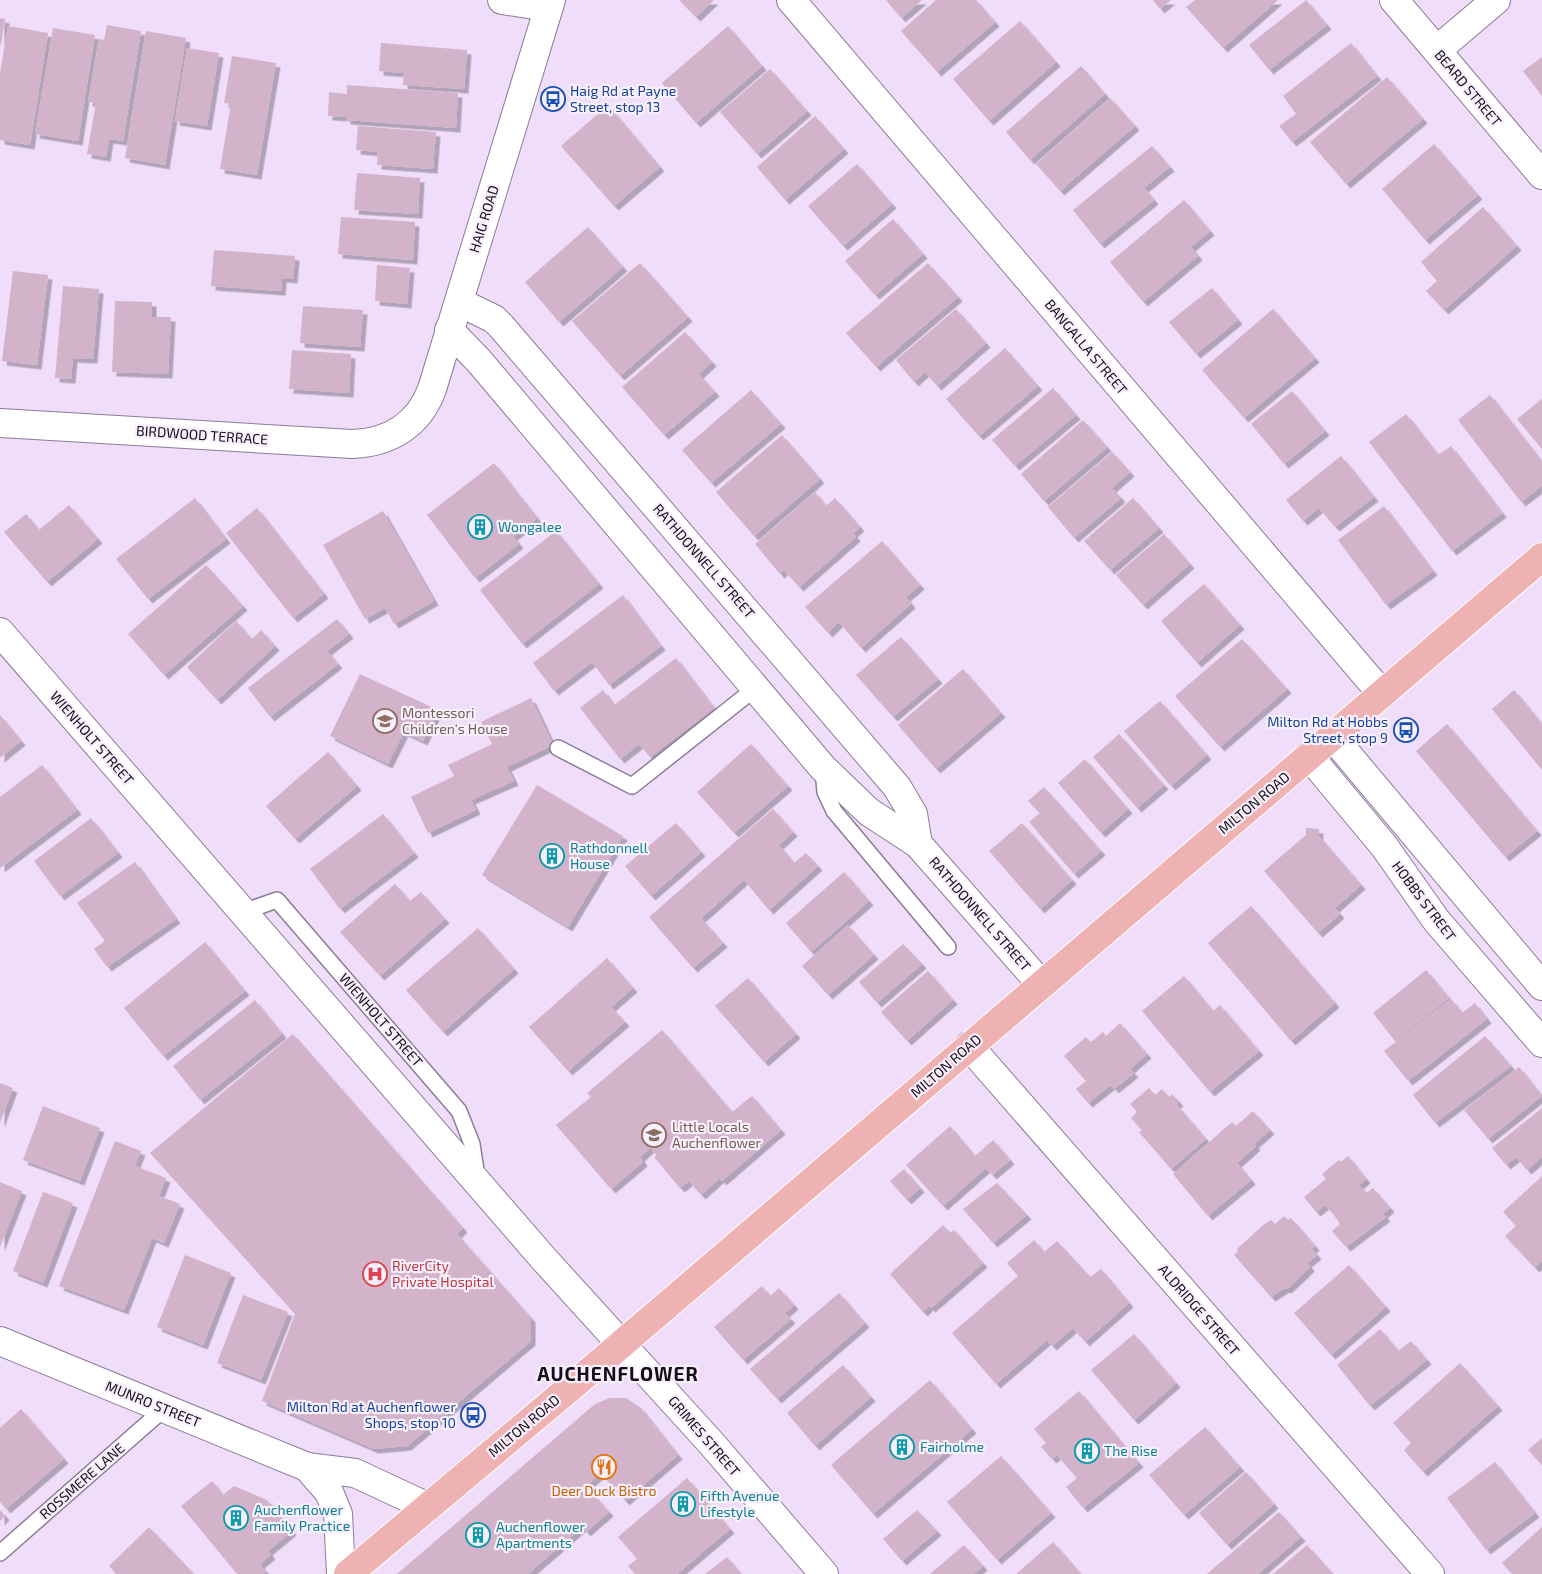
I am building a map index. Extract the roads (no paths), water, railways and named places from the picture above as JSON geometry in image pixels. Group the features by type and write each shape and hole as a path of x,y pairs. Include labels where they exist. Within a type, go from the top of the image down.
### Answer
{"main road":[{"name":"MILTON ROAD","path":"348,1574 621,1344 1542,557"}],"street":[{"path":"502,0 549,3"},
{"name":"BANGALLA STREET","path":"791,0 1382,694"},
{"name":"BEARD STREET","path":"1394,0 1542,175"},
{"path":"1437,50 1496,0"},
{"name":"HAIG ROAD","path":"402,430 422,410 428,400 549,3"},
{"name":"RATHDONNELL STREET","path":"459,302 494,319 507,333 897,787 913,814 918,844"},
{"name":"RATHDONNELL STREET","path":"450,330 486,368 757,687 823,768 868,812 918,844 1041,984"},
{"name":"BIRDWOOD TERRACE","path":"0,423 352,444 382,440 402,430"},
{"name":"WIENHOLT STREET","path":"0,632 478,1183 621,1344"},
{"path":"1332,736 1432,858 1542,986"},
{"name":"HOBBS STREET","path":"1309,756 1384,846 1436,920 1542,1043"},
{"name":"ALDRIDGE STREET","path":"969,1046 1430,1574"},
{"name":"MUNRO STREET","path":"0,1341 307,1467 355,1473 428,1507"},
{"name":"GRIMES STREET","path":"621,1344 712,1444 824,1574"},
{"name":"MUNRO STREET","path":"307,1467 329,1492 338,1514 341,1574"}],"lane":[{"path":"558,748 629,791 757,687"},
{"path":"823,768 825,792 834,811 948,947"},
{"name":"ROSSMERE LANE","path":"0,1553 165,1408"}],"place":[{"name":"Haig Rd at Payne Street, stop 13","path":"553,99"},
{"name":"Wongalee","path":"480,527"},
{"name":"Montessori Children's House","path":"385,721"},
{"name":"Milton Rd at Hobbs Street, stop 9","path":"1406,730"},
{"name":"Rathdonnell House","path":"552,856"},
{"name":"Little Locals Auchenflower","path":"654,1135"},
{"name":"RiverCity Private Hospital","path":"375,1274"},
{"name":"Milton Rd at Auchenflower Shops, stop 10","path":"473,1415"},
{"name":"Fairholme","path":"902,1447"},
{"name":"The Rise","path":"1087,1451"},
{"name":"Deer Duck Bistro","path":"604,1467"},
{"name":"Fifth Avenue Lifestyle","path":"683,1504"},
{"name":"Auchenflower Family Practice","path":"236,1518"},
{"name":"Auchenflower Apartments","path":"478,1535"}],"district":[{"name":"AUCHENFLOWER","path":"618,1374"}]}
